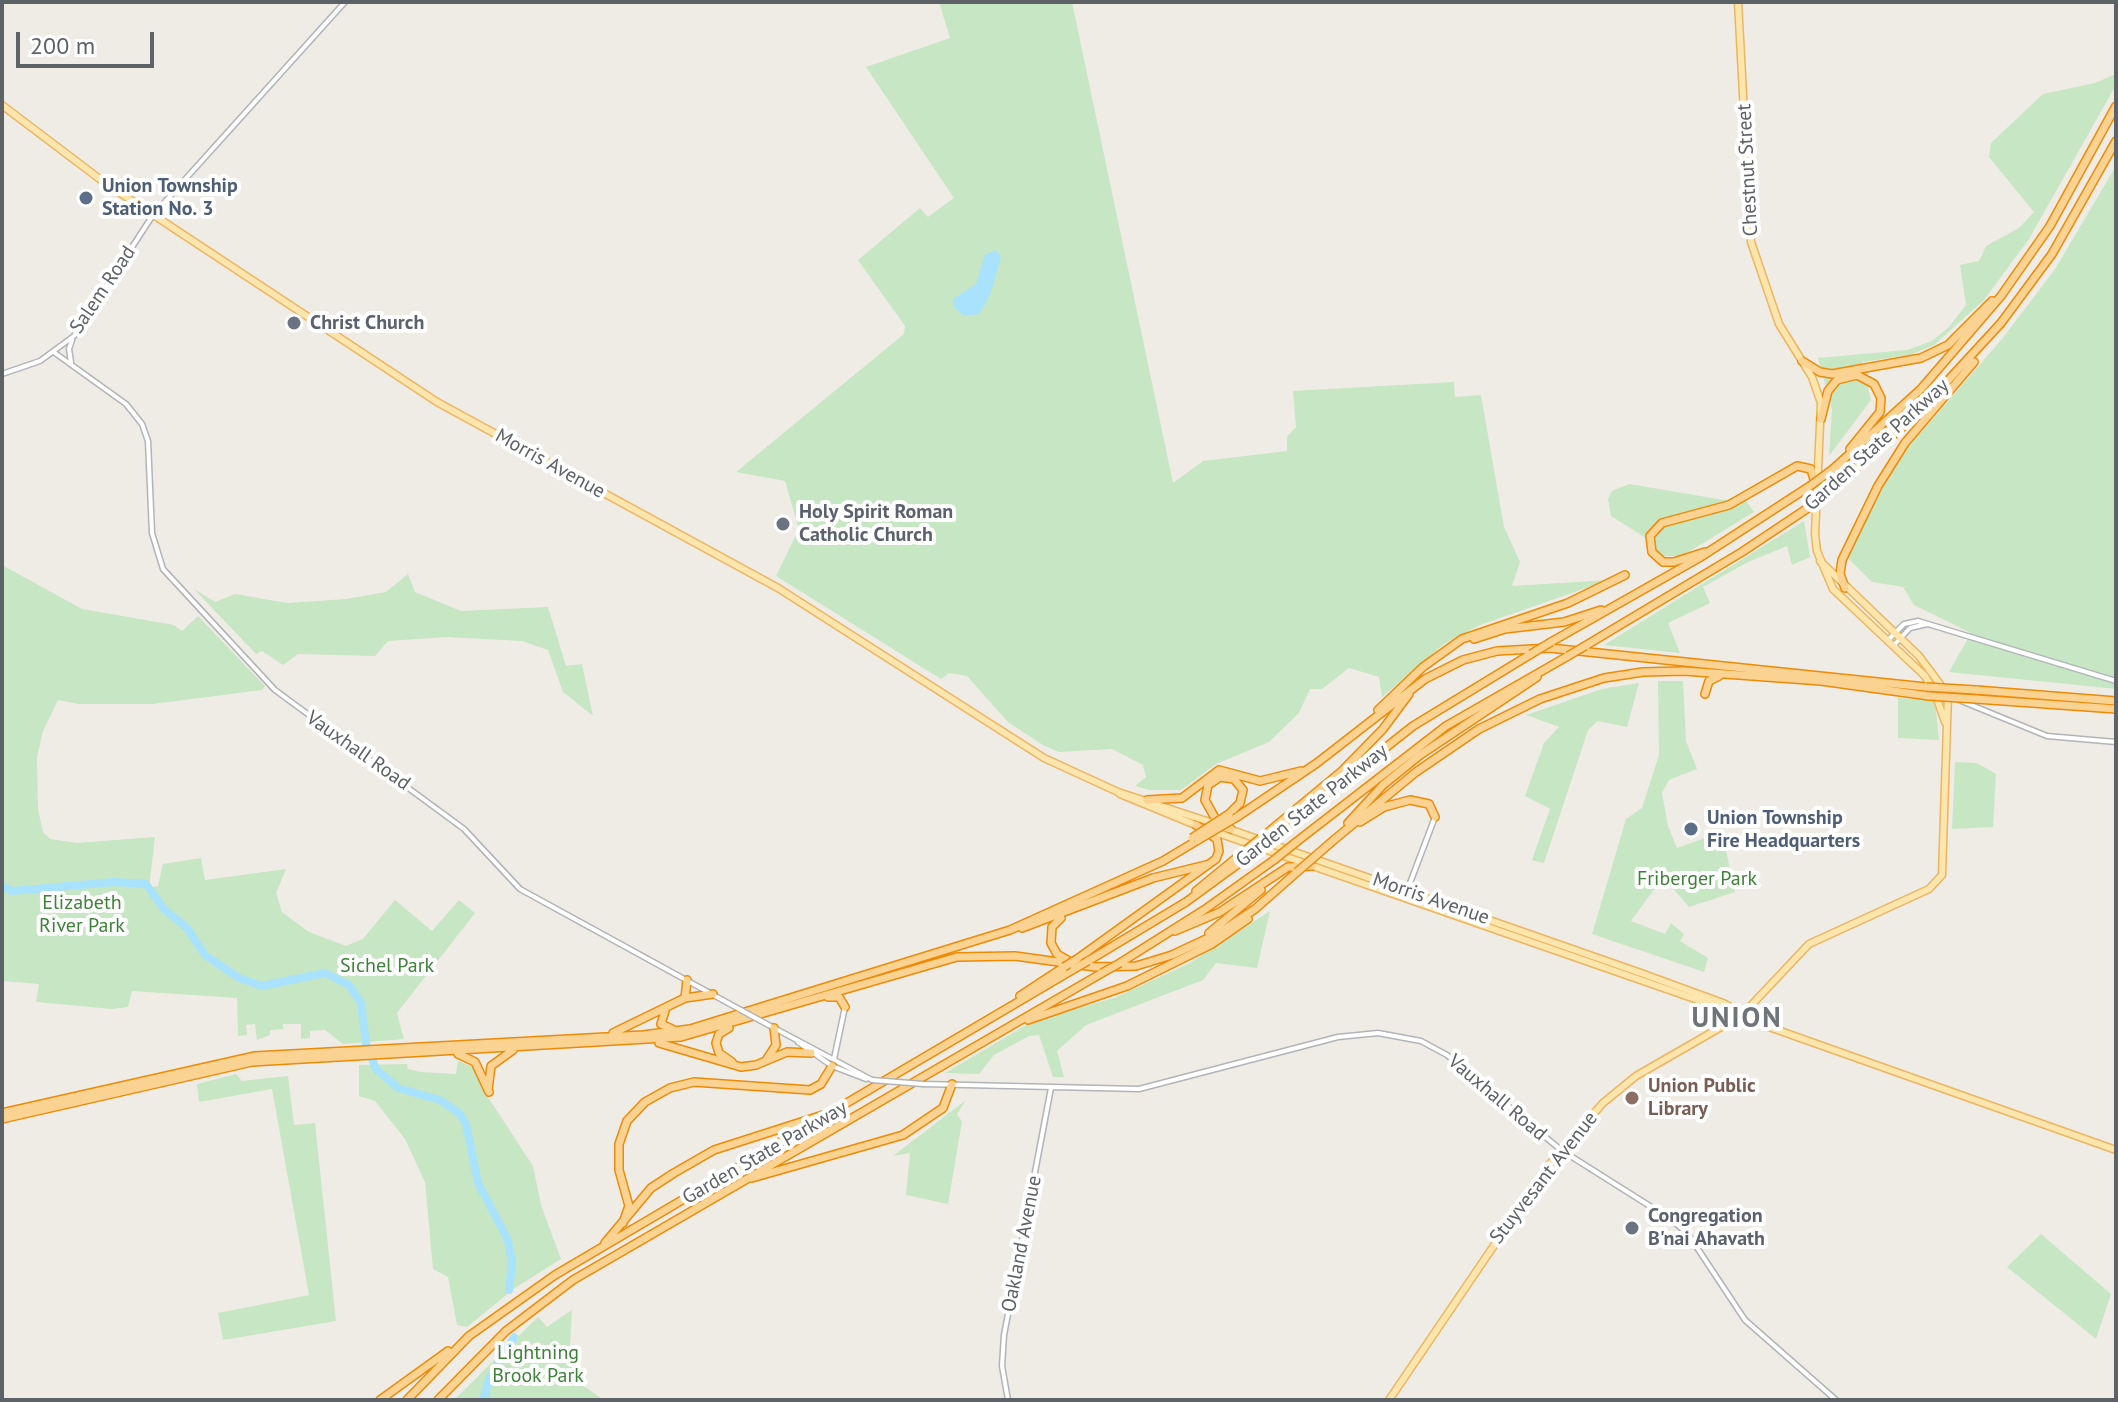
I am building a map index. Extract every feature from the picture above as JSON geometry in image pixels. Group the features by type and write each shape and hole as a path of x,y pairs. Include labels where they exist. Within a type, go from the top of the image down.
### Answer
{"highway":[{"name":"Garden State Parkway","path":"438,1400 497,1339 531,1310 595,1266 1169,933 1274,860 1446,726 1650,607 1808,508 1833,469 1928,382 2019,274 2055,218 2116,106"},
{"name":"Garden State Parkway","path":"407,1400 469,1336 526,1294 1186,902 1413,726 1551,642 1818,490 1918,413 2013,309 2062,238 2116,141"},
{"path":"1802,361 1817,371 1832,374 1927,356 1958,336 2019,274"},
{"path":"1845,588 1840,574 1843,556 1885,473 2013,309"},
{"path":"1810,374 1830,378 1849,376 1872,382 1880,393 1881,406 1876,418 1833,469"},
{"path":"1821,419 1830,388 1849,376"},
{"path":"1714,549 1666,562 1653,554 1650,538 1662,523 1729,505 1797,466 1811,469 1818,490"},
{"path":"1344,743 1434,658 1474,634 1568,603 1625,575"},
{"path":"1434,658 1493,632 1558,624 1626,601"},
{"path":"1010,930 1139,872 1195,839 1317,763 1418,684 1472,657 1505,650 1541,648 1657,661 1723,674 1821,681 1929,696 1976,694 2116,701"},
{"path":"1335,839 1365,803 1410,762 1568,656"},
{"path":"381,1052 641,1041 697,1034 935,961 965,956 1024,956 1095,967 1136,966 1188,948 1241,918 1426,764 1501,717 1587,683 1673,666 1926,687 2116,709"},
{"path":"1705,694 1709,681 1723,674"},
{"path":"1270,835 1342,771 1383,729 1418,684"},
{"path":"1147,800 1177,799 1217,771 1232,770 1251,779 1278,779 1317,763"},
{"path":"1231,829 1215,818 1205,800 1206,788 1217,778 1231,778 1241,787 1240,803 1233,816"},
{"path":"1335,839 1380,809 1401,801 1426,803 1435,817"},
{"path":"995,1016 1123,928 1156,899 1212,863 1218,855 1218,842 1196,825"},
{"path":"2,1116 240,1058 381,1052 683,1031 1069,913 1153,878 1212,863"},
{"path":"1169,933 1220,912 1293,865 1312,866"},
{"path":"1188,948 1283,870"},
{"path":"1000,1032 1121,988 1197,952 1241,924 1283,884"},
{"path":"1069,913 1052,927 1053,949 1062,958 1095,967"},
{"path":"685,998 687,980"},
{"path":"845,1007 850,993 861,984"},
{"path":"596,1038 626,1030 685,998 713,994"},
{"path":"814,999 838,997 845,1007"},
{"path":"666,1009 662,1025 683,1031"},
{"path":"745,1067 721,1055 716,1041 723,1031 747,1019"},
{"path":"761,1063 776,1047 774,1028"},
{"path":"641,1041 673,1046 745,1067 790,1051 811,1053"},
{"path":"448,1051 473,1060 489,1092 488,1075 493,1064 517,1048"},
{"path":"623,1223 629,1206 619,1165 620,1139 630,1117 649,1098 674,1086 694,1082 810,1090 821,1084 833,1063"},
{"path":"746,1179 903,1135 943,1108 952,1084"},
{"path":"602,1247 651,1188 706,1155 840,1109"},
{"path":"380,1400 469,1336"}],"main road":[{"name":"Chestnut Street","path":"1738,2 1751,242 1779,324 1819,393 1821,419 1815,534 1820,561 1833,589 1925,676"},
{"name":"Morris Avenue","path":"2,105 58,151 429,397 778,588 1037,754 1196,825 1742,1015 2116,1150"},
{"path":"1820,561 1919,656 1948,695"},
{"name":"Stuyvesant Avenue","path":"1925,676 1938,698 1946,729"},
{"name":"Stuyvesant Avenue","path":"1389,1400 1561,1150 1586,1120 1622,1086 1742,1015 1809,944 1939,880 1945,867 1948,695"},
{"name":"Morris Avenue","path":"1118,792 1723,1003 1742,1015"}],"street":[{"name":"Salem Road","path":"2,374 55,353 74,336 153,215 345,2"},
{"path":"72,364 69,349 74,336"},
{"name":"Vauxhall Road","path":"55,353 126,404 142,424 148,441 152,533 157,554 170,581 275,690 464,829 520,889 796,1040 850,1076 872,1080 1139,1089 1338,1037 1401,1034 1447,1055 1561,1150 1672,1220 1688,1234 1745,1320 1836,1400"},
{"path":"1891,643 1912,621 1935,625 2116,681"},
{"path":"1925,676 1948,695 1995,718 2047,736 2116,742"},
{"path":"1407,891 1435,817"},
{"path":"833,1063 845,1007"},
{"name":"Vauxhall Road","path":"796,1040 811,1053 872,1080"},
{"name":"Oakland Avenue","path":"1008,1400 1002,1366 1004,1335 1051,1088"}],"green space":[{"path":"939,2 1072,2 1173,483 1203,461 1287,451 1287,437 1296,427 1293,391 1454,382 1455,397 1481,395 1504,527 1520,562 1512,586 1609,580 1480,625 1444,644 1382,697 1379,677 1349,668 1322,689 1310,689 1299,713 1269,742 1216,764 1181,790 1149,790 1135,786 1146,777 1143,765 1112,749 1059,752 1043,745 1008,722 967,676 949,673 941,679 776,576 799,529 785,481 736,472 904,334 905,326 858,260 920,208 928,217 954,198 866,67 950,38"},
{"path":"2116,74 2116,85 2029,239 1984,300 1934,345 1910,355 1862,362 1871,400 1829,456 1832,409 1818,358 1907,350 1932,341 1949,327 1966,305 1960,265 1979,261 1986,246 2019,228 2034,212 1989,157 1991,143 2043,94 2095,83"},
{"path":"2116,166 2116,689 1949,672 1971,633 1914,605 1903,587 1872,582 1847,557 1897,460 2002,339 2055,269"},
{"path":"1629,484 1724,500 1744,498 1754,512 1682,556 1663,556 1646,538 1611,516 1608,499 1612,491"},
{"path":"1804,521 1810,557 1792,565 1787,546 1748,562 1703,587 1710,603 1668,623 1680,653 1604,645"},
{"name":"Elizabeth River Park","path":"2,565 82,609 174,625 182,631 198,616 265,686 262,690 153,704 79,704 58,700 43,731 37,757 38,809 43,832 50,839 77,843 155,837 149,888 158,886 163,864 201,858 205,880 286,869 276,893 282,912 309,932 346,946 363,939 395,900 432,931 459,900 475,913 397,1013 404,1039 343,1044 325,1030 310,1031 310,1038 301,1039 301,1024 283,1024 283,1029 270,1030 270,1035 257,1040 255,1024 246,1025 247,1035 238,1036 237,998 132,991 128,1007 112,1009 36,1002 39,984 2,981"},
{"path":"408,574 415,592 461,611 548,607 566,666 582,664 593,716 563,692 548,650 522,641 446,637 388,641 375,656 298,654 283,665 262,651 256,654 194,589 215,602 235,594 287,603 346,599 386,592"},
{"name":"Friberger Park","path":"1658,681 1683,681 1686,741 1697,769 1669,780 1662,793 1668,826 1677,848 1722,832 1735,892 1689,907 1663,877 1631,921 1665,934 1671,923 1684,934 1680,941 1708,958 1704,972 1592,934 1626,819 1642,808 1659,755"},
{"path":"1639,683 1627,727 1598,721 1588,730 1544,863 1532,860 1550,809 1525,796 1544,743 1559,727 1526,715 1602,689"},
{"path":"1898,698 1935,700 1939,740 1898,738"},
{"path":"1955,762 1977,763 1996,774 1993,827 1952,829"},
{"path":"1270,911 1257,968 1216,963 1203,980 1086,1025 1057,1051 1064,1077 1053,1077 1039,1035 1029,1036 994,1055 979,1074 945,1073 1035,1020 1114,998 1190,963"},
{"path":"458,1061 475,1068 482,1088 533,1166 541,1205 561,1259 515,1288 467,1327 457,1325 448,1277 433,1269 425,1182 405,1139 375,1101 359,1096 359,1065 407,1064 408,1069 421,1072 456,1074"},
{"path":"236,1074 242,1081 288,1076 294,1125 315,1123 336,1321 223,1340 218,1313 309,1295 272,1089 199,1102 197,1084"},
{"path":"966,1100 957,1114 962,1122 948,1204 906,1195 910,1153 893,1156"},
{"path":"2041,1234 2111,1294 2096,1339 2007,1267"},
{"name":"Lightning Brook Park","path":"572,1310 570,1347 578,1382 604,1400 454,1400 538,1317 547,1327"}],"water":[{"path":"996,250 1001,257 990,295 979,314 964,316 953,306 953,299 976,284 985,255"}],"waterway":[{"path":"2,886 12,891 114,882 146,884 164,909 187,928 205,955 239,978 262,986 325,973 349,985 361,1003 366,1044 376,1069 398,1088 440,1100 459,1113 466,1124 478,1183 508,1240 512,1262 509,1290"},
{"path":"483,1400 489,1379 514,1337"},
{"path":"487,1386 490,1400"}],"place":[{"name":"Union Township Station No. 3","path":"86,198"},
{"name":"Christ Church","path":"294,323"},
{"name":"Holy Spirit Roman Catholic Church","path":"783,524"},
{"name":"Union Township Fire Headquarters","path":"1691,829"},
{"name":"Union Public Library","path":"1632,1098"},
{"name":"Congregation B'nai Ahavath","path":"1632,1228"}],"district":[{"name":"UNION","path":"1737,1019"}],"park label":[{"name":"Sichel Park","path":"387,966"}]}
